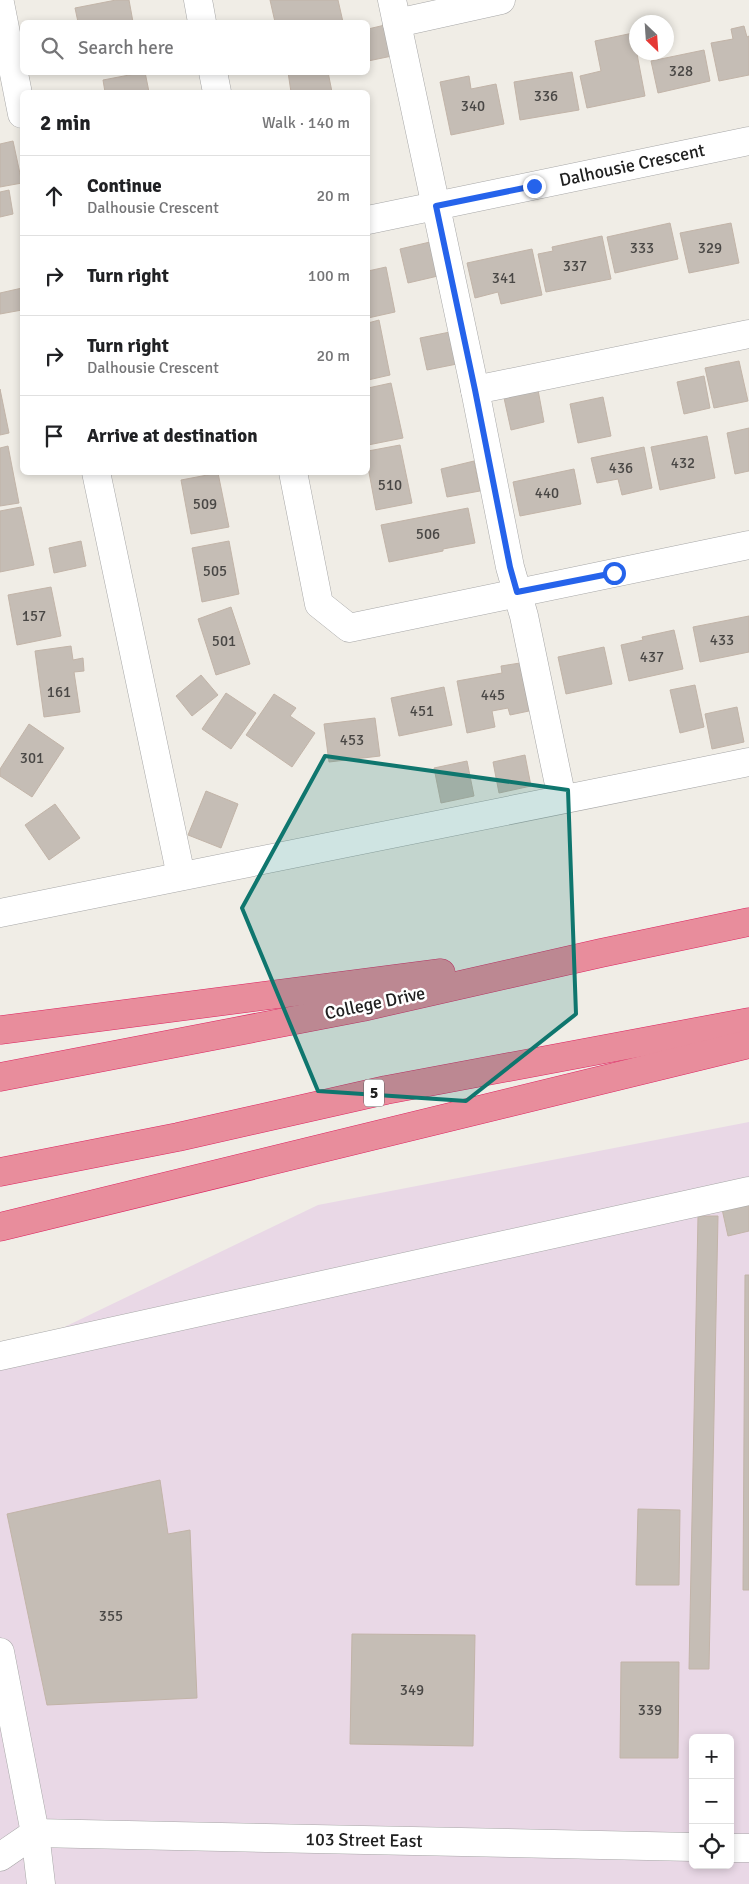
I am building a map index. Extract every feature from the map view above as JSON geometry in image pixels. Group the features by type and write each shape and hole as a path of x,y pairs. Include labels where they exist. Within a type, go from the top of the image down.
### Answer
{"highway":[{"name":"College Drive","path":"0,1077 362,1007 749,922"},
{"path":"0,1030 601,953"},
{"name":"5","path":"0,1172 178,1136 386,1090 749,1022"},
{"path":"0,1227 749,1044"}],"street":[{"path":"198,0 202,20"},
{"path":"501,0 394,12 475,390 510,567 524,616 562,798"},
{"path":"0,3 14,107"},
{"path":"214,75 217,90"},
{"name":"Dalhousie Crescent","path":"370,220 749,140"},
{"path":"475,390 749,334"},
{"path":"97,475 181,876"},
{"path":"295,475 319,604 349,628 749,545"},
{"path":"0,913 562,798 749,762"},
{"path":"0,1356 749,1192"},
{"path":"0,1652 35,1833 41,1884"},
{"path":"0,1857 35,1833"},
{"name":"103 Street East","path":"35,1833 689,1847"},
{"path":"734,1848 749,1848"}],"highlighted area":[{"path":"325,756 568,790 576,1014 466,1101 318,1091 242,908"}],"shaded area":[{"path":"749,1122 749,1884 0,1884 0,1358 318,1205"}],"building":[{"path":"116,0 129,0 133,20 78,20 75,8"},
{"path":"270,0 338,0 343,20 275,20"},
{"path":"385,25 392,56 370,61 370,29"},
{"path":"744,26 747,37 749,36 749,75 719,81 711,43 733,39 731,29"},
{"path":"629,34 629,60 638,60 645,96 587,108 580,76 601,71 595,41"},
{"path":"704,50 710,81 658,93 651,61 674,60 674,56"},
{"path":"572,72 579,110 520,120 514,82"},
{"path":"129,75 146,75 149,90 105,90 103,80"},
{"path":"288,75 329,75 332,90 291,90"},
{"path":"469,76 471,89 496,84 504,124 451,135 440,82"},
{"path":"13,141 20,174 20,183 0,187 0,144"},
{"path":"9,190 13,214 0,217 0,192"},
{"path":"670,223 678,259 615,273 607,237"},
{"path":"731,223 739,263 689,273 680,233"},
{"path":"602,236 611,279 546,292 538,254 553,251 552,247"},
{"path":"430,242 438,276 408,283 400,249"},
{"path":"532,249 542,295 501,304 498,292 475,298 467,263"},
{"path":"386,267 395,312 370,318 370,271"},
{"path":"20,288 20,310 0,314 0,293"},
{"path":"379,320 390,375 370,380 370,322"},
{"path":"450,332 457,364 427,370 420,338"},
{"path":"739,361 748,401 714,408 705,368"},
{"path":"704,376 710,408 684,414 677,382"},
{"path":"391,383 403,438 370,445 370,388"},
{"path":"0,389 9,433 0,435"},
{"path":"538,390 544,422 511,430 504,398"},
{"path":"603,397 611,436 578,443 570,404"},
{"path":"749,428 749,471 735,474 727,433"},
{"path":"707,436 715,478 660,490 651,447"},
{"path":"400,445 412,503 376,510 369,475 370,451"},
{"path":"8,446 19,503 0,506 0,448"},
{"path":"644,447 652,488 622,495 618,479 597,483 591,458"},
{"path":"474,461 480,491 447,497 441,469"},
{"path":"574,469 581,504 520,516 513,482"},
{"path":"218,475 229,527 191,534 181,480"},
{"path":"21,507 34,565 0,572 0,511"},
{"path":"468,508 475,543 389,562 381,525"},
{"path":"81,541 86,566 54,573 49,548"},
{"path":"229,541 239,594 202,602 192,548"},
{"path":"51,587 61,636 17,645 8,595"},
{"path":"231,607 250,664 216,675 198,619"},
{"path":"749,616 749,652 700,662 693,627"},
{"path":"674,630 683,669 629,681 621,645 643,640 642,637"},
{"path":"71,646 73,660 83,658 84,671 74,672 80,712 44,717 35,651"},
{"path":"604,647 612,684 566,694 558,657"},
{"path":"520,663 529,711 510,715 508,708 492,711 495,727 467,733 457,681 502,673 501,666"},
{"path":"201,675 218,695 192,716 176,696"},
{"path":"695,685 704,727 680,733 670,690"},
{"path":"444,687 452,725 399,736 391,698"},
{"path":"226,693 256,713 231,749 202,729"},
{"path":"274,694 296,708 290,716 315,733 292,767 246,735"},
{"path":"737,707 744,742 712,749 705,714"},
{"path":"375,718 380,756 329,762 324,724"},
{"path":"29,724 64,748 32,797 0,776 0,769"},
{"path":"525,755 531,786 499,793 493,762"},
{"path":"467,761 474,796 441,803 434,768"},
{"path":"206,791 238,804 221,848 188,835"},
{"path":"55,804 80,838 49,860 25,825"},
{"path":"749,1203 749,1231 728,1236 722,1209"},
{"path":"698,1216 718,1216 709,1669 689,1669"},
{"path":"745,1275 749,1275 749,1590 743,1590"},
{"path":"160,1480 168,1534 190,1530 197,1698 47,1705 7,1514"},
{"path":"638,1509 680,1510 679,1585 636,1585"},
{"path":"352,1634 475,1635 473,1746 350,1744"},
{"path":"621,1662 679,1662 678,1758 620,1758"}],"route":[{"path":"534,186 436,206 510,567 517,592 614,573"}]}
